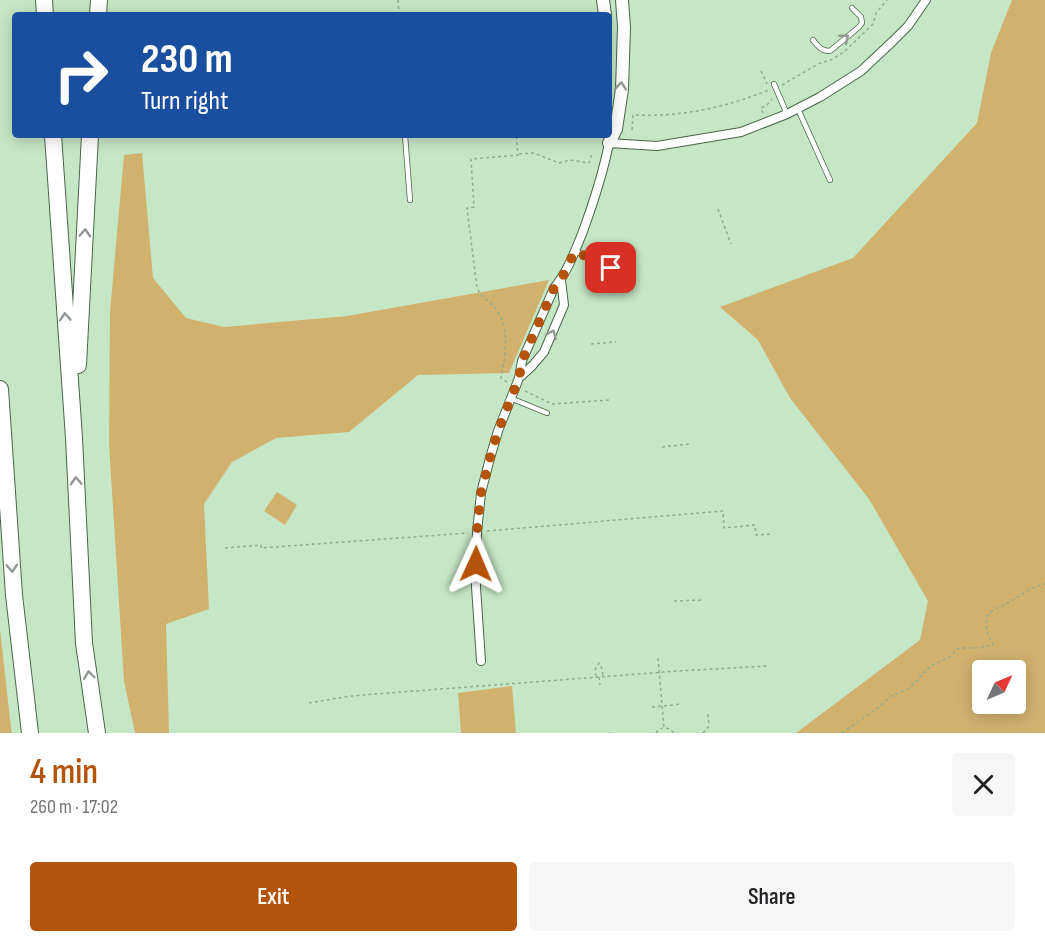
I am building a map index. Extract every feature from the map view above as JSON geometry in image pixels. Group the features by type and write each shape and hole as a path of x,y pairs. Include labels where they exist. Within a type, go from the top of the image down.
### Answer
{"highway":[{"path":"53,138 74,438 84,643 97,733"},
{"path":"74,438 90,138"},
{"path":"0,397 14,595 30,733"}],"street":[{"path":"612,134 616,129 622,89 624,27 622,0"},
{"path":"481,661 476,587 477,532 481,493 522,361 554,288 561,280 575,251 594,201 608,139 657,146 741,132 787,114 820,97 861,71 908,26 926,0"},
{"path":"517,383 544,352 564,305 561,280"}],"lane":[{"path":"813,40 820,48 830,51 852,33 862,23 861,17 852,8"},
{"path":"773,87 787,114"},
{"path":"797,109 830,180"},
{"path":"405,138 410,200"},
{"path":"575,251 611,268"},
{"path":"510,398 547,413"}],"path":[{"path":"632,130 633,115 667,115 729,105 790,81 844,51 873,24 876,13 887,0"},
{"path":"761,71 773,87 771,102 761,108 766,122"},
{"path":"516,138 518,154"},
{"path":"592,154 589,163 570,160 555,163 534,153 471,159 474,207 467,208 477,288 479,294 496,309 506,335 502,380 517,383 552,404 610,400"},
{"path":"718,209 730,243"},
{"path":"591,344 616,342"},
{"path":"662,447 690,444"},
{"path":"225,549 477,532 723,511 724,528 755,525 756,535 770,534"},
{"path":"842,733 891,696 913,686 927,669 948,658 957,649 993,645 986,632 989,614 1023,593 1045,584"},
{"path":"674,601 702,600"},
{"path":"658,658 664,728"},
{"path":"309,703 344,697 660,672 768,666"},
{"path":"599,677 600,685"},
{"path":"652,707 682,704"},
{"path":"703,733 709,726 708,714"},
{"path":"656,733 664,728 674,733"}],"shaded area":[{"path":"1012,0 1045,0 1045,733 796,733 920,640 928,601 869,499 790,398 758,340 720,307 853,258 977,123 991,53"},
{"path":"142,153 153,278 186,318 224,327 347,316 549,280 509,373 418,375 349,432 276,438 232,462 204,504 209,609 166,624 169,733 135,733 124,681 109,444 110,312 124,155"},
{"path":"277,492 297,505 285,525 264,511"},
{"path":"0,629 11,728 12,733 0,733"},
{"path":"512,686 516,733 461,733 458,693"}],"route":[{"path":"476,564 481,493 490,458 519,378 522,361 554,288 561,280 575,251 611,268"}]}
